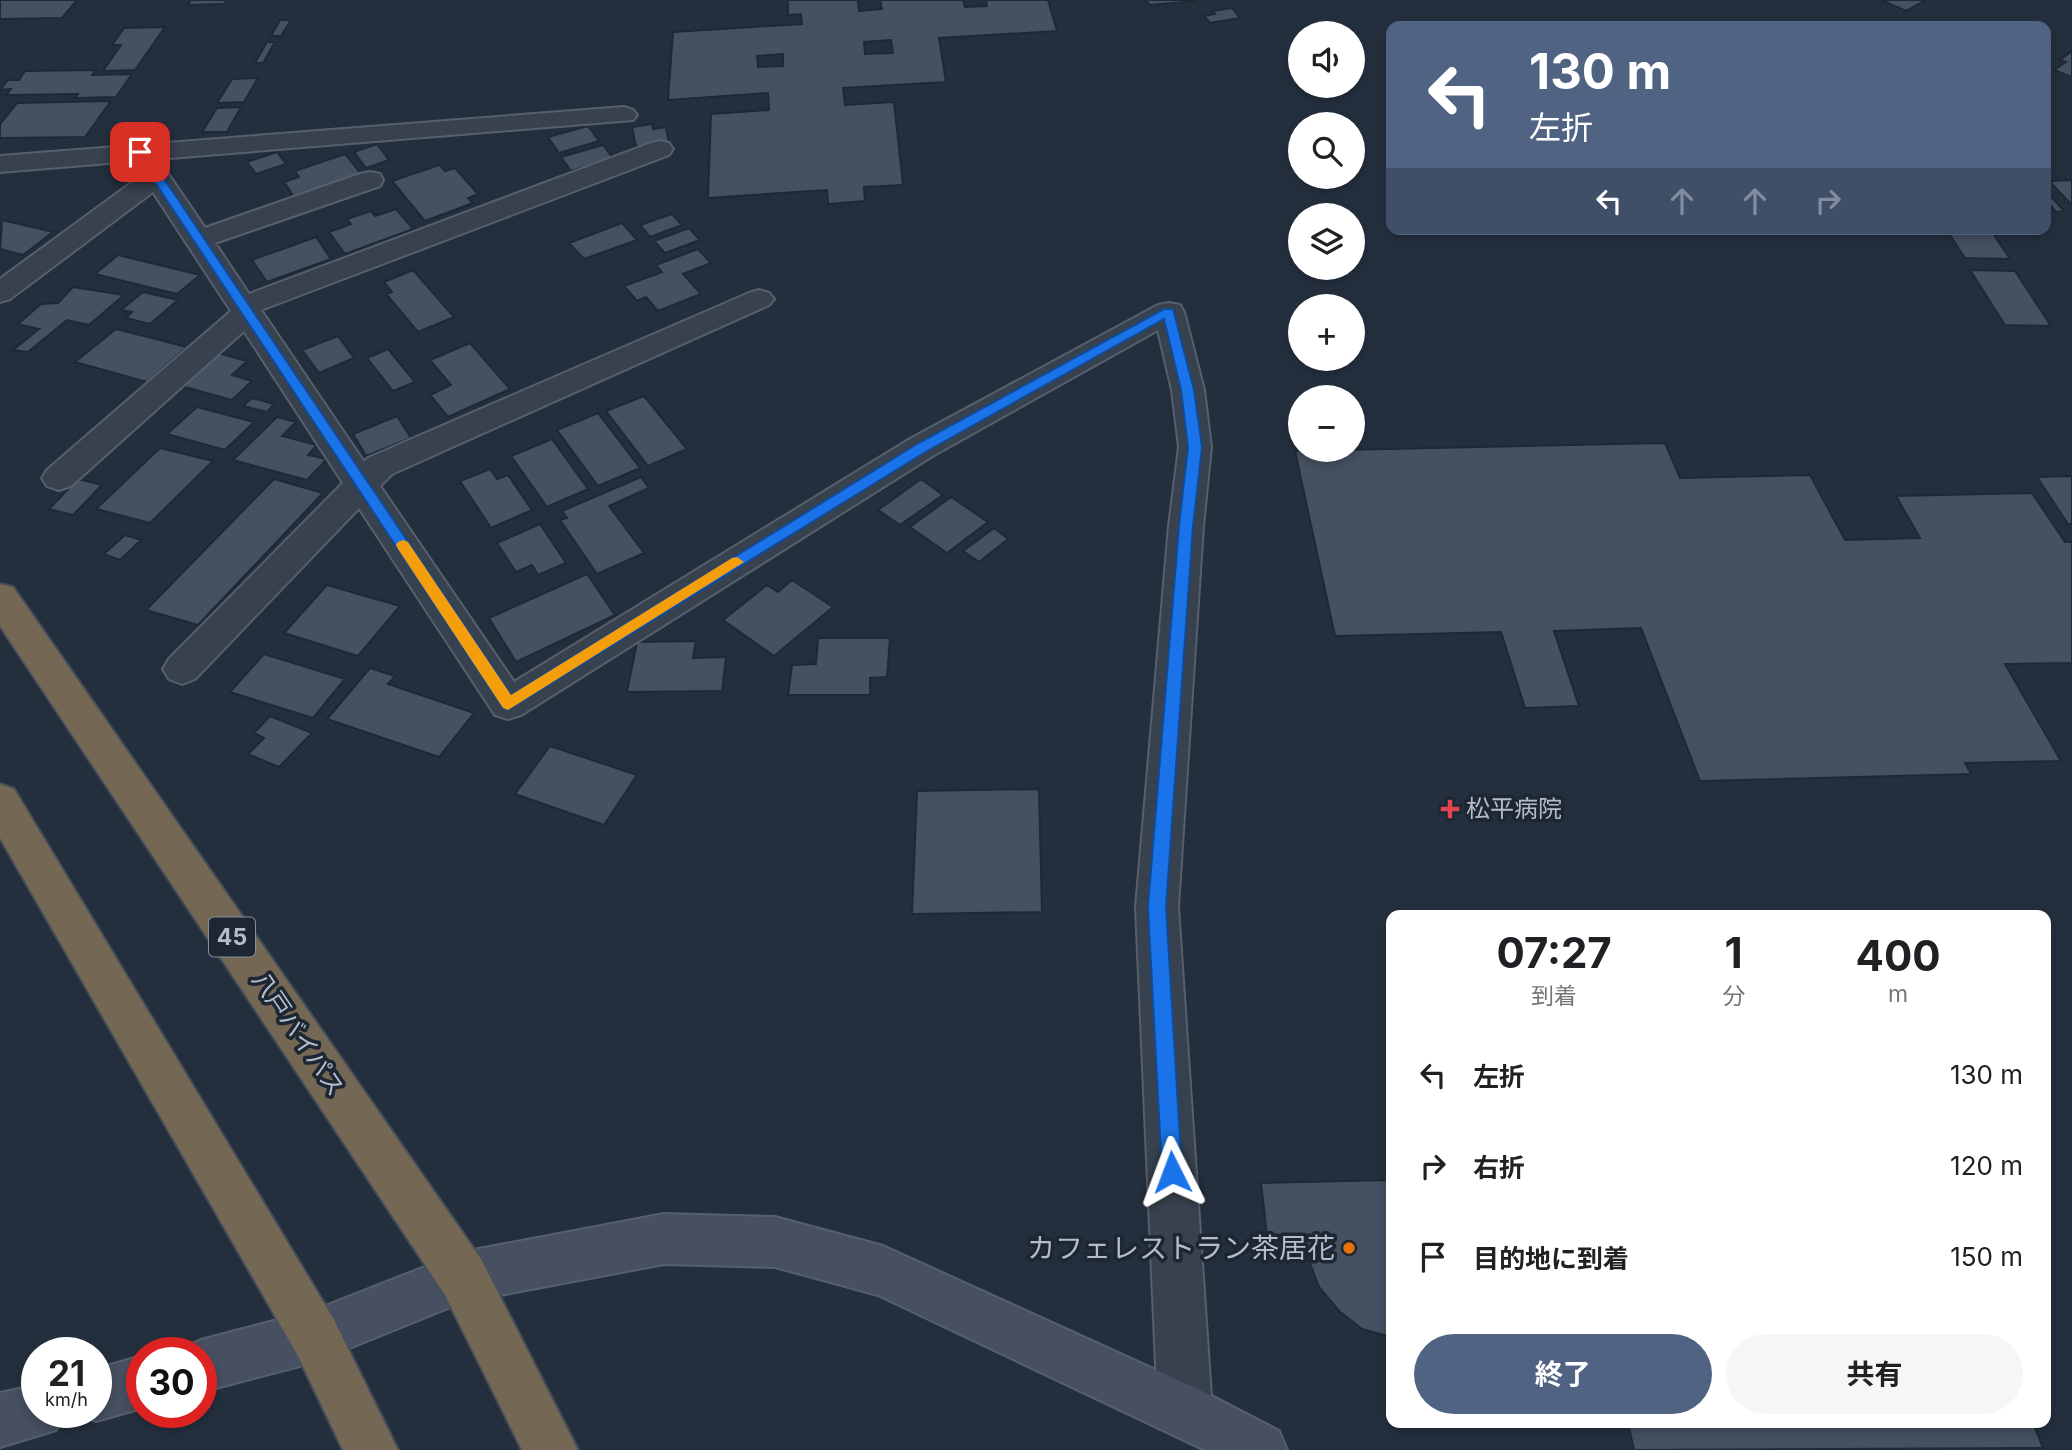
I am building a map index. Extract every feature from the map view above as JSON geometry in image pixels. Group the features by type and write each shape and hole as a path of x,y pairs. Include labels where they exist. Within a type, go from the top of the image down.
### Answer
{"highway":[{"name":"八戸バイパス","path":"0,597 463,1277 551,1450"},
{"path":"0,801 315,1336 371,1450"}],"street":[{"path":"0,164 148,164 624,115"},
{"path":"59,478 246,309 660,149"},
{"path":"148,164 508,704 922,447 1169,312 1188,390 1195,447 1186,526 1157,907 1185,1411"},
{"path":"0,293 148,164"},
{"path":"199,240 370,180"},
{"path":"182,669 380,466 760,299"},
{"path":"217,1362 315,1336 463,1277 664,1239 775,1242 883,1271 1185,1411 1260,1450"},
{"path":"0,1420 21,1415"}],"building":[{"path":"0,0 77,0 62,18 0,19"},
{"path":"191,0 227,0 224,4 188,5"},
{"path":"788,0 858,0 859,11 882,9 880,0 963,0 965,7 987,6 986,0 1048,0 1057,31 939,38 946,82 843,88 845,105 894,102 903,185 864,187 865,201 828,204 827,190 708,198 711,114 769,110 768,93 668,100 673,32 802,24 801,14 788,15","holes":["891,40 893,53 865,54 864,42","783,54 783,66 758,67 757,56"]},
{"path":"1145,0 1196,0 1196,1 1150,5"},
{"path":"1881,0 1926,0 1906,11"},
{"path":"1232,8 1240,18 1210,23 1204,16 1215,14 1212,11"},
{"path":"280,20 291,20 281,36 271,36"},
{"path":"165,27 135,70 103,71 121,45 112,45 124,28"},
{"path":"267,42 275,42 263,63 255,63"},
{"path":"2072,51 2072,77 2054,70 2066,62 2060,60"},
{"path":"96,70 92,75 132,74 116,97 75,98 78,94 6,95 11,89 0,90 8,80 19,80 25,71"},
{"path":"258,78 244,102 217,103 232,79"},
{"path":"111,101 85,137 0,138 0,124 17,103"},
{"path":"241,107 227,132 202,132 217,108"},
{"path":"652,124 653,129 666,127 669,143 636,147 632,127"},
{"path":"588,126 599,141 559,153 548,137"},
{"path":"377,144 389,160 366,168 354,152"},
{"path":"603,145 613,158 571,171 561,157"},
{"path":"277,152 286,164 256,174 247,162"},
{"path":"345,154 361,174 294,197 284,182 299,177 295,171"},
{"path":"439,165 445,171 455,168 478,194 468,198 473,203 425,221 392,181"},
{"path":"2072,180 2072,205 2051,183 2051,181"},
{"path":"2051,196 2064,211 2056,212 2051,206"},
{"path":"396,209 413,229 345,254 329,232 351,224 347,219 371,211 375,216"},
{"path":"672,214 682,225 650,237 640,225"},
{"path":"2,220 53,232 23,255 0,249"},
{"path":"622,223 637,240 584,259 569,243"},
{"path":"689,228 700,240 665,253 654,241"},
{"path":"1950,235 1994,235 2010,259 1965,258"},
{"path":"316,237 331,259 267,282 252,260"},
{"path":"698,249 711,263 683,274 701,294 658,311 646,297 637,301 624,286 662,272 656,265"},
{"path":"118,255 200,275 177,294 95,274"},
{"path":"413,270 454,317 418,332 386,294 392,292 384,282"},
{"path":"1970,270 2015,271 2051,326 2005,325"},
{"path":"73,287 124,295 89,325 67,320 28,352 13,350 39,329 18,324 41,304 58,303"},
{"path":"143,292 178,300 150,324 126,318 132,312 121,310"},
{"path":"116,329 187,347 147,382 75,362"},
{"path":"338,336 354,358 319,373 302,350"},
{"path":"470,343 510,389 448,417 430,395 451,385 430,360"},
{"path":"388,349 415,382 393,391 367,358"},
{"path":"218,353 247,361 232,375 252,381 232,400 181,386"},
{"path":"644,396 687,449 648,466 606,411"},
{"path":"252,398 274,404 267,412 243,406"},
{"path":"197,407 254,422 225,450 167,434"},
{"path":"598,413 640,468 598,486 557,430"},
{"path":"397,416 411,438 366,456 353,434"},
{"path":"277,417 296,422 282,436 317,445 308,455 327,459 307,480 233,460"},
{"path":"552,439 588,489 547,507 511,456"},
{"path":"1665,443 1680,478 1810,475 1845,540 1920,538 1896,496 2032,493 2065,542 2072,542 2072,663 2005,664 2061,761 1965,763 1971,774 1700,781 1641,628 1554,631 1579,706 1525,708 1501,632 1335,636 1297,462 1365,462 1365,449"},
{"path":"160,448 213,461 150,523 96,509"},
{"path":"490,469 497,479 508,475 532,510 491,528 460,481"},
{"path":"2072,476 2072,524 2068,524 2037,477"},
{"path":"641,477 649,488 609,506 644,553 597,574 560,520 567,518 562,511"},
{"path":"78,479 102,485 73,515 49,509"},
{"path":"274,479 323,493 198,625 146,610"},
{"path":"921,479 943,495 900,525 878,510"},
{"path":"951,497 988,522 947,553 910,527"},
{"path":"540,524 566,563 538,575 532,565 516,572 497,543"},
{"path":"994,528 1008,539 979,562 963,551"},
{"path":"125,535 141,540 120,560 104,554"},
{"path":"587,574 615,615 516,662 489,618"},
{"path":"792,580 833,607 774,656 723,620 767,585 778,592"},
{"path":"327,585 400,606 358,656 284,633"},
{"path":"818,638 890,638 887,677 870,678 870,695 788,695 792,665 816,664"},
{"path":"696,641 693,658 726,657 722,691 627,692 637,642"},
{"path":"264,654 345,679 313,718 230,692"},
{"path":"370,668 395,676 388,684 474,713 439,757 327,719"},
{"path":"270,716 312,733 279,767 248,754 264,738 254,733"},
{"path":"550,746 637,775 604,825 515,794"},
{"path":"1039,789 1042,912 912,914 917,791"},
{"name":"カフェレストラン茶居花","path":"1386,1180 1386,1336 1362,1329 1339,1311 1319,1287 1309,1261 1305,1235 1267,1235 1261,1183"},
{"path":"1629,1428 2035,1428 2043,1448 1634,1450"}],"slow traffic":[{"path":"403,545 508,704 737,562"}],"place":[{"name":"松平病院","path":"1450,809"},
{"name":"カフェレストラン茶居花","path":"1349,1248"}],"route":[{"path":"140,152 508,704 922,447 1169,312 1188,390 1195,447 1186,526 1157,907 1172,1172"}]}
